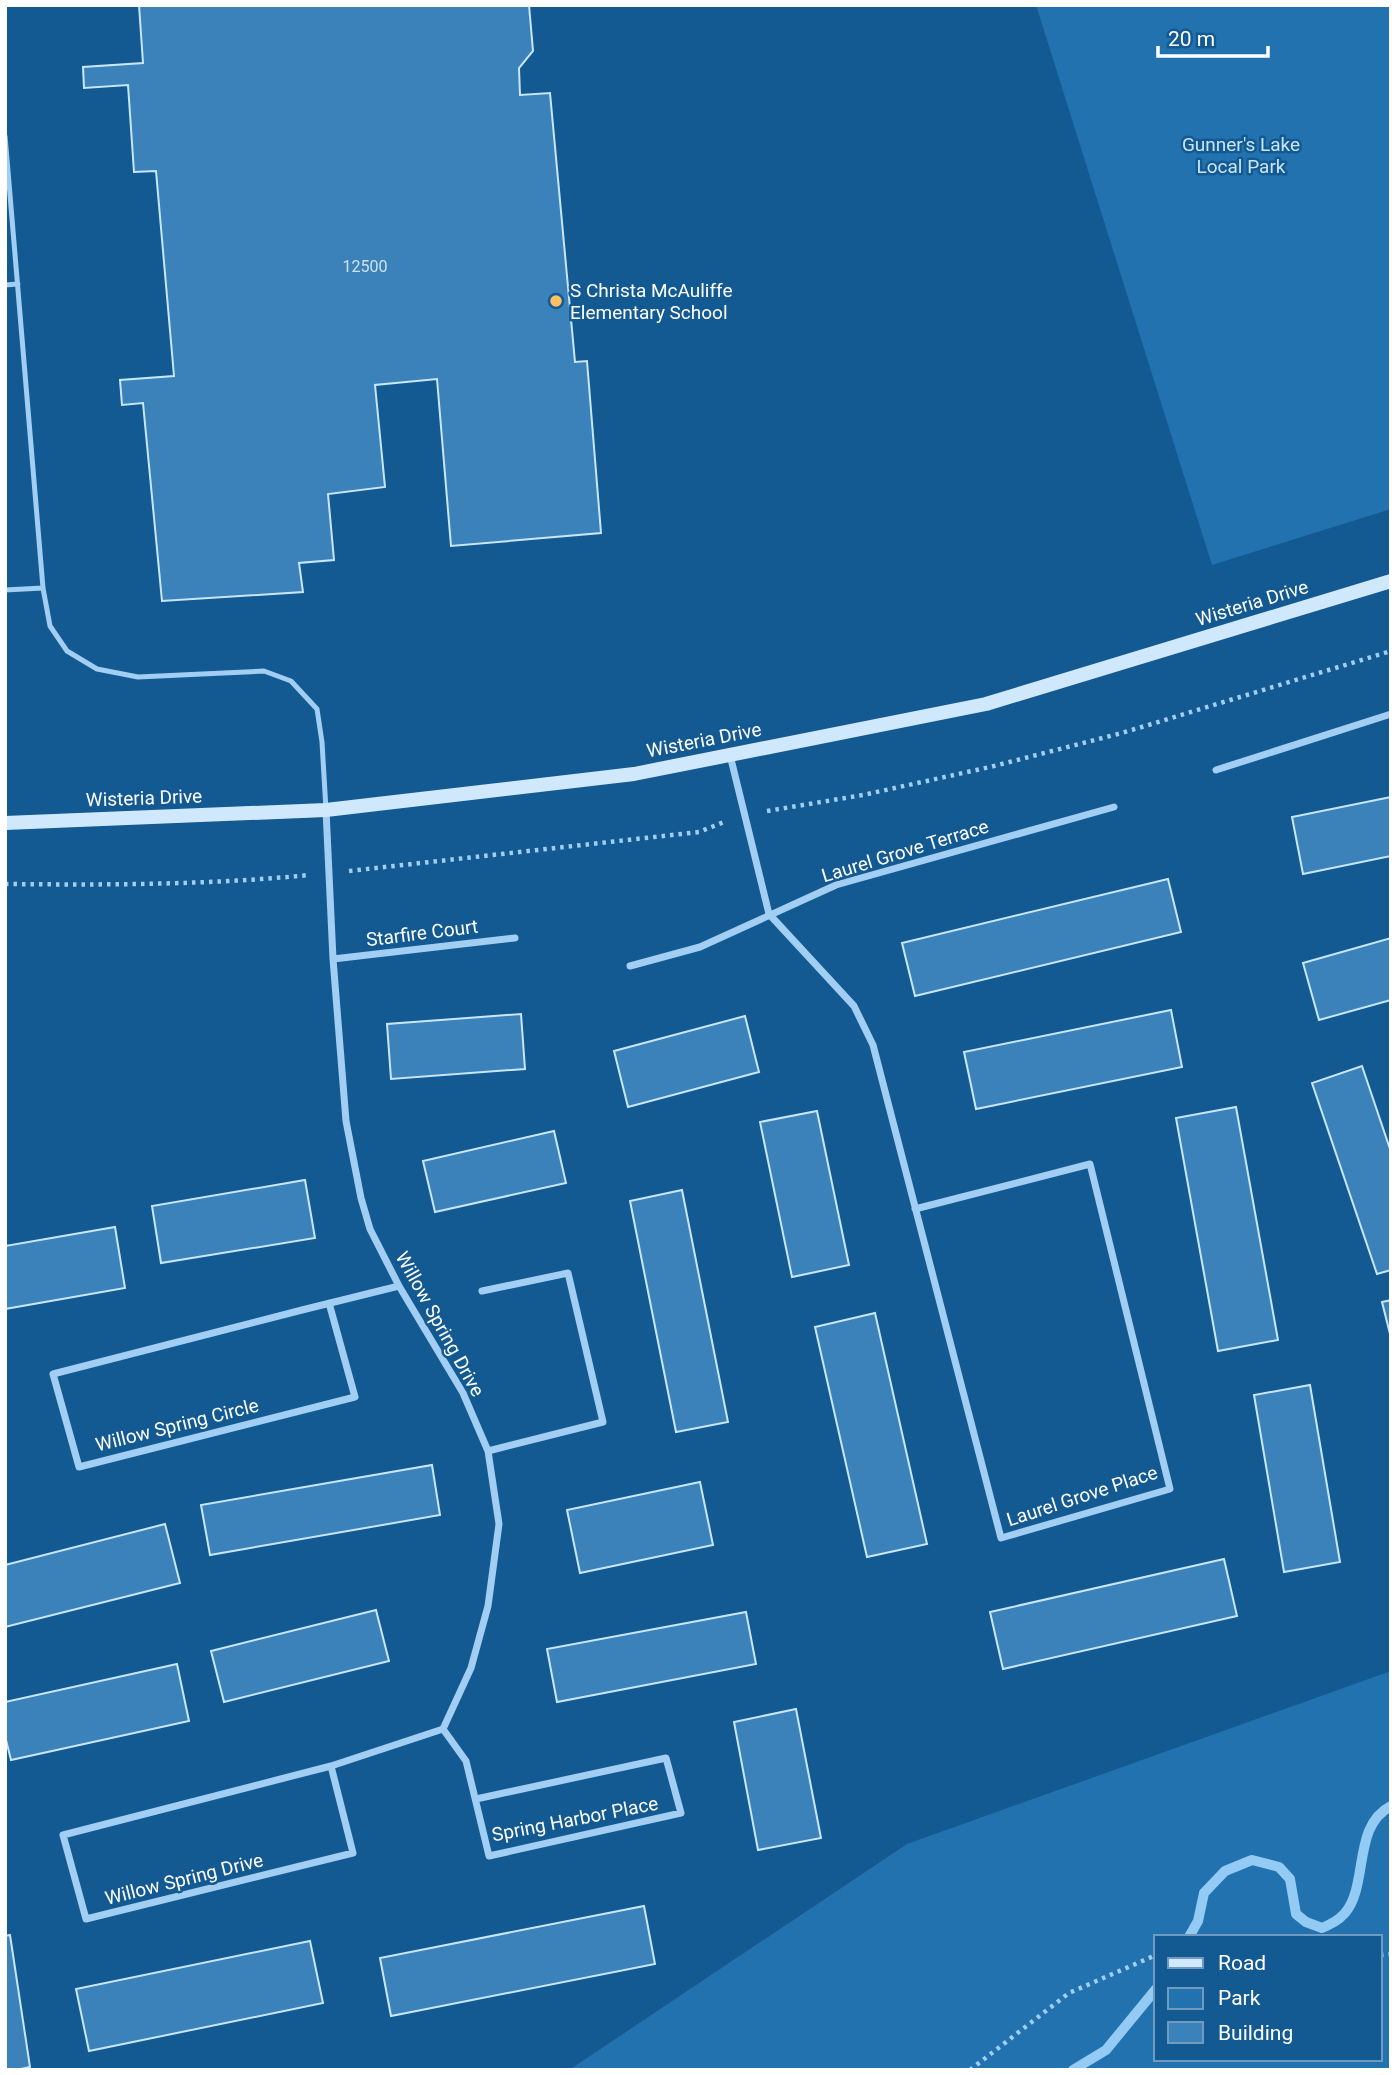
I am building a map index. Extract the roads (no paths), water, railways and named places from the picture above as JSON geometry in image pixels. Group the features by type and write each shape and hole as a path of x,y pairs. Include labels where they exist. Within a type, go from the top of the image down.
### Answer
{"street":[{"name":"Wisteria Drive","path":"5,823 326,810 634,774 986,704 1391,581"},
{"path":"1216,770 1391,714"},
{"name":"Laurel Grove Place","path":"730,755 769,914 854,1006 873,1045 915,1209 1001,1538 1170,1489 1090,1164 915,1209"},
{"name":"Laurel Grove Terrace","path":"630,965 700,947 836,884 1114,807"},
{"name":"Willow Spring Drive","path":"326,810 333,959 346,1121 360,1198 370,1229 399,1286 463,1394 488,1451 499,1524 488,1606 471,1668 443,1729 331,1766 63,1835 86,1920 353,1853 331,1766"},
{"name":"Starfire Court","path":"333,959 515,938"},
{"path":"482,1291 568,1273 603,1422 488,1451"},
{"name":"Willow Spring Circle","path":"330,1303 355,1396 79,1467 53,1374 330,1303 399,1286"},
{"name":"Spring Harbor Place","path":"443,1729 466,1761 489,1856 681,1813 666,1758 476,1799"}],"lane":[{"path":"5,136 43,588 50,626 67,651 97,669 138,677 264,671 291,681 317,709 326,810"},
{"path":"5,285 18,284"},
{"path":"5,590 43,588"}],"waterway":[{"path":"1190,1935 1198,1921 1204,1893 1225,1871 1252,1860 1279,1867 1290,1879 1296,1914 1306,1922 1322,1928 1337,1920 1352,1901 1371,1827 1379,1815 1391,1806"},
{"path":"1073,2070 1106,2050 1154,1991"}],"place":[{"name":"S Christa McAuliffe Elementary School","path":"556,301"}],"park label":[{"name":"Gunner's Lake Local Park","path":"1241,155"}]}
